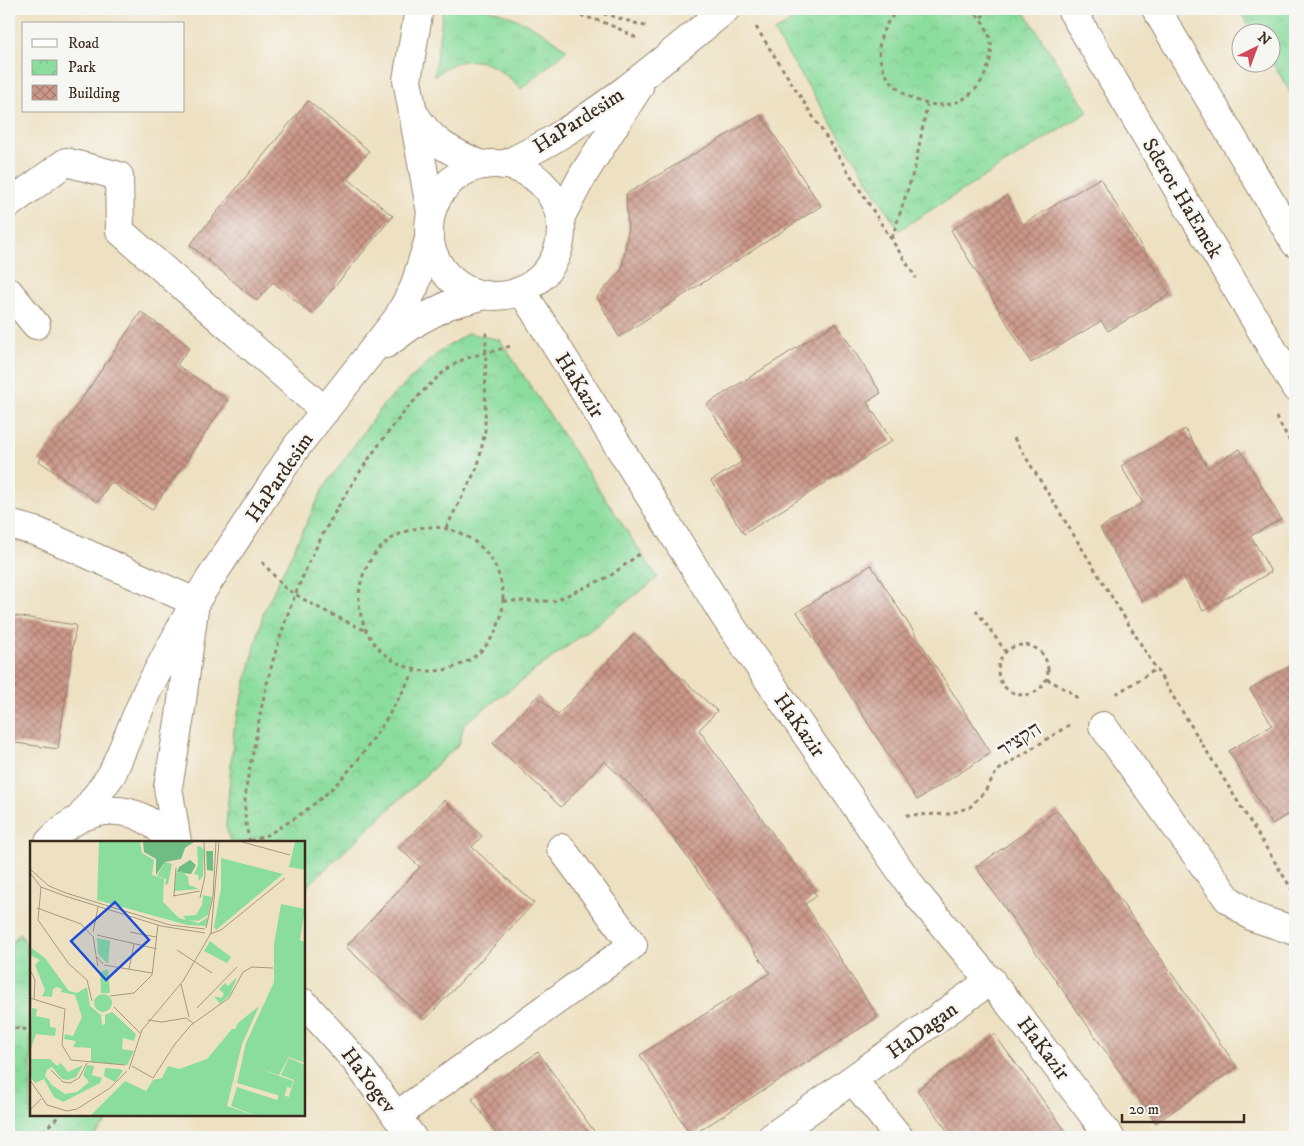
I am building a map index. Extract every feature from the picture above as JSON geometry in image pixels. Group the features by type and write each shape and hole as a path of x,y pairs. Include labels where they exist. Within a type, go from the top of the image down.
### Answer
{"street":[{"path":"409,103 426,133 442,148 493,165 524,170 541,182 553,199 560,218 562,238 554,260 540,279 522,291 504,296 486,295 465,289 448,275 435,257 409,103 407,80 419,9"},
{"name":"HaPardesim","path":"493,165 551,141 658,64 726,9"},
{"name":"Sderot HaEmek","path":"1071,9 1295,387"},
{"path":"1156,9 1295,243"},
{"name":"HaPardesim","path":"560,218 603,141 658,64"},
{"path":"9,204 66,162 120,176 120,232 325,411"},
{"path":"430,225 438,196 450,182 464,171 493,165"},
{"name":"HaPardesim","path":"80,818 112,774 147,691 195,602 239,538 297,446 369,357 397,319 414,288 430,225"},
{"name":"HaKazir","path":"522,291 725,617 916,893 990,980 1110,1137"},
{"path":"9,292 36,326"},
{"name":"HaPardesim","path":"369,357 418,321 448,305 486,295"},
{"path":"9,524 38,532 195,602"},
{"name":"HaPardesim","path":"177,841 168,787 180,716 195,602"},
{"path":"1103,726 1228,899 1253,917 1295,931"},
{"path":"51,841 63,827 86,814 113,811 139,816 162,830 171,841"},
{"path":"396,1116 632,945 561,848"},
{"name":"HaDagan","path":"772,1137 990,980"},
{"name":"HaYogev","path":"305,1004 314,1018 355,1060 412,1137"},
{"path":"853,1080 899,1137"}],"path":[{"path":"549,9 591,17 615,25 658,64"},
{"path":"588,9 651,28"},
{"path":"899,9 888,19 881,37 880,57 886,75 898,91 914,101 927,105 946,104 964,98 975,89 986,73 991,54 989,35 981,17 971,9"},
{"path":"981,17 995,9"},
{"path":"755,25 916,278"},
{"path":"892,239 915,167 927,105"},
{"path":"446,528 478,466 485,431 486,295"},
{"path":"250,841 244,823 244,803 258,724 285,617 314,550 344,493 415,398 451,367 472,354 486,354 510,346"},
{"path":"1014,438 1295,894"},
{"path":"420,526 446,528 470,537 488,554 500,576 504,601 498,626 486,647 465,664 440,671 415,670 392,660 382,652 366,632 359,607 360,583 376,550 396,534 420,526"},
{"path":"504,601 554,601 610,576 671,530"},
{"path":"239,538 285,588 366,632"},
{"path":"976,610 1006,652"},
{"path":"1024,645 1039,650 1048,663 1047,679 1043,686 1036,692 1019,695 1004,687 998,671 999,663 1006,652 1009,649 1024,645"},
{"path":"1115,695 1156,669"},
{"path":"254,841 314,806 350,771 383,726 415,670"},
{"name":"הקציר","path":"873,831 902,815 950,814 970,807 985,790 997,771 1075,721"},
{"path":"9,1034 14,1028 30,1030"},
{"path":"37,1137 59,1116"}],"green space":[{"path":"476,8 498,12 529,25 567,50 521,89 490,65 469,60 457,62 434,77 443,9"},
{"path":"811,9 1023,9 1088,112 899,230 774,32"},
{"path":"1238,9 1295,9 1295,100 1278,72 1282,72 1282,22 1246,22"},
{"path":"468,333 500,340 658,578 464,724 459,744 305,888 305,841 230,841 226,826 234,729 264,611 323,489 383,405 439,352"},
{"path":"20,933 30,950 30,1116 112,1116 93,1137 9,1137 9,947"}],"building":[{"path":"308,101 369,151 347,178 393,216 312,314 273,282 257,301 190,245"},
{"path":"761,115 821,206 619,337 597,297 622,269 628,233 626,194"},
{"path":"1100,178 1170,294 1108,331 1101,321 1031,363 951,230 1007,196 1023,224"},
{"path":"141,312 190,347 177,365 228,400 152,510 111,482 97,502 39,461"},
{"path":"836,323 881,393 867,402 892,441 744,534 711,481 743,461 707,404"},
{"path":"1185,429 1208,468 1240,449 1281,519 1251,536 1271,572 1203,611 1183,576 1142,601 1100,528 1143,503 1121,466"},
{"path":"871,565 991,753 917,800 797,612"},
{"path":"9,615 76,625 58,749 9,742"},
{"path":"634,634 717,711 699,730 817,896 805,904 878,1017 691,1136 640,1055 770,973 647,801 604,761 561,807 493,743 537,696 558,715"},
{"path":"1295,663 1295,810 1272,824 1229,751 1272,725 1250,689"},
{"path":"444,800 482,836 472,847 534,903 425,1020 346,947 420,867 399,848"},
{"path":"1057,810 1237,1067 1156,1123 976,867"},
{"path":"994,1034 1070,1137 952,1137 917,1090"},
{"path":"538,1052 598,1137 499,1137 472,1099"}]}
